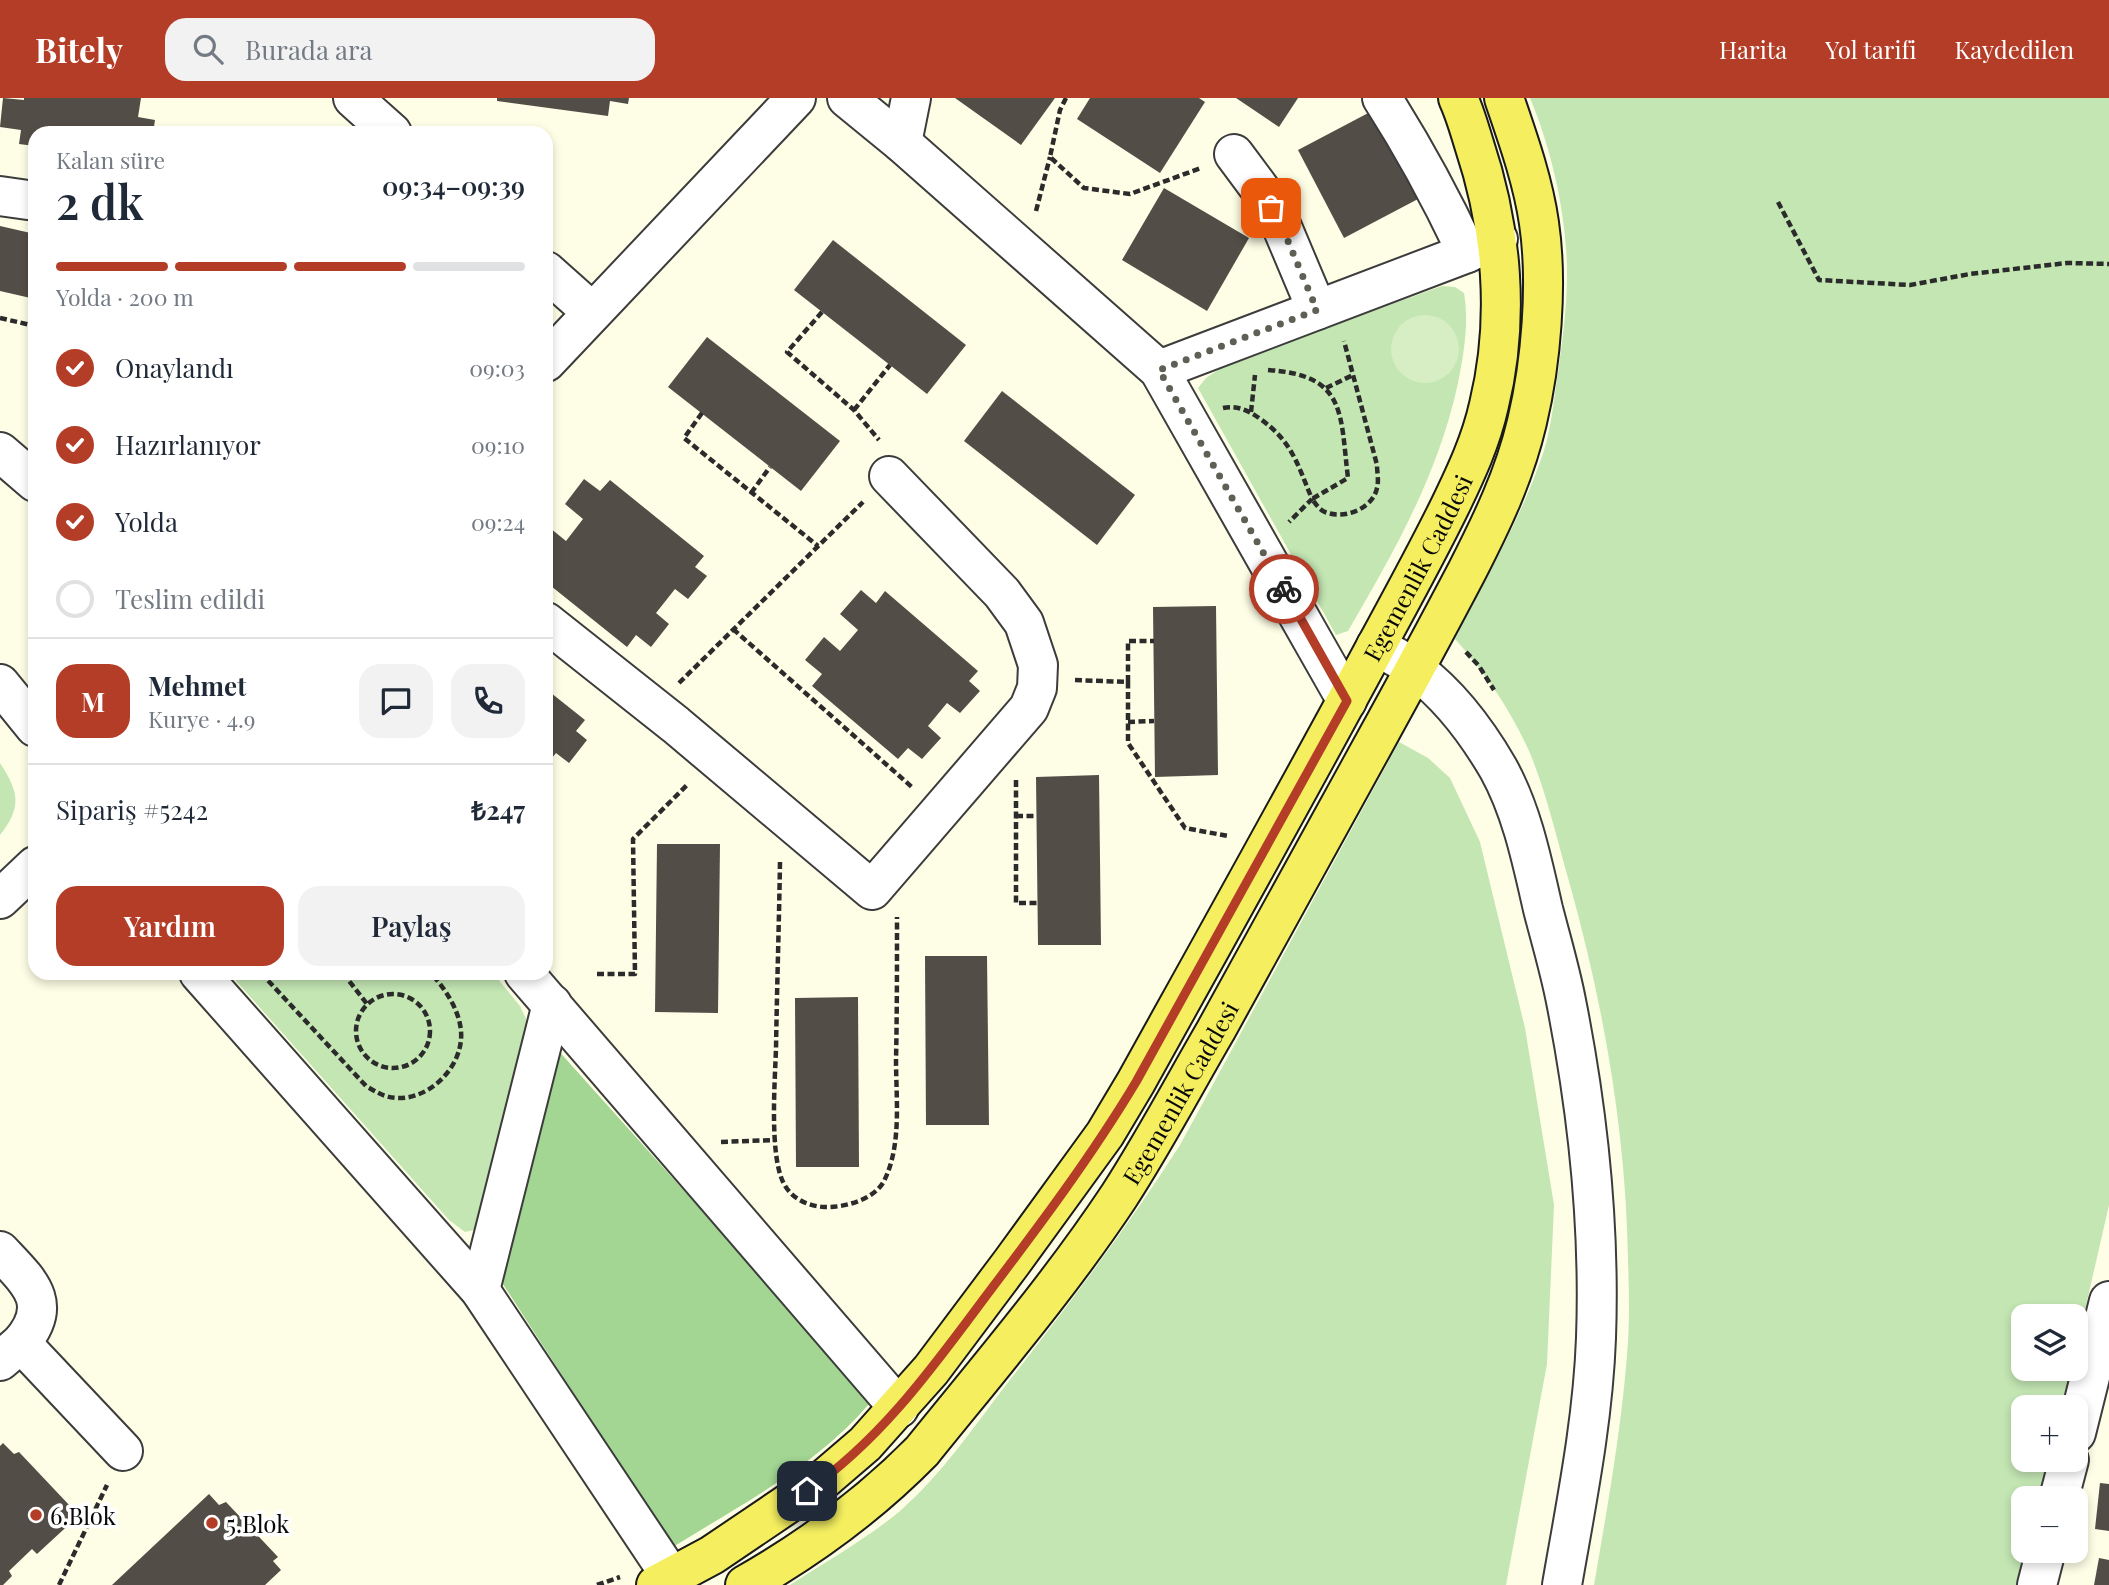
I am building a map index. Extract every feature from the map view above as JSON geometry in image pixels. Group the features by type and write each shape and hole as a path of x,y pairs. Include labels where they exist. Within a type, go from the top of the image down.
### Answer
{"main road":[{"name":"Egemenlik Caddesi","path":"662,1573 712,1555 823,1480 865,1444 931,1370 1105,1134 1421,566 1470,465 1482,434 1496,366 1500,321 1501,277 1483,246 1482,167 1458,98"},
{"name":"Egemenlik Caddesi","path":"744,1585 784,1562 850,1517 900,1474 922,1451 1044,1299 1116,1200 1146,1154 1415,669 1501,503 1518,458 1535,383 1543,268 1540,224 1532,186 1504,98"}],"street":[{"path":"353,98 385,126"},
{"path":"553,354 796,98"},
{"path":"847,98 902,143 1159,370 1347,701"},
{"path":"902,143 911,98"},
{"path":"1159,370 1483,246 1438,192 1382,98"},
{"path":"1234,154 1260,189 1325,307"},
{"path":"0,196 28,200"},
{"path":"553,277 592,312"},
{"path":"0,452 28,476"},
{"path":"553,628 714,757 872,890 1029,708 1038,678 1038,665 1024,623 1002,593 889,476"},
{"path":"1376,646 1415,669 1447,699 1478,737 1498,769 1514,803 1530,853 1566,1000 1590,1160 1595,1224 1596,1339 1581,1470 1562,1585"},
{"path":"0,684 28,718"},
{"path":"0,899 28,873"},
{"path":"205,980 480,1290 662,1573"},
{"path":"530,980 899,1408"},
{"path":"480,1290 552,1004"},
{"path":"0,1251 35,1294 36,1320 30,1332 10,1352 123,1451"},
{"path":"2088,1426 2109,1301"},
{"path":"2037,1585 2043,1563"}],"path":[{"path":"1026,253 1060,110 1066,98"},
{"path":"1050,157 1084,188 1130,194 1234,154"},
{"path":"1778,202 1819,280 1910,285 1970,274 2067,263 2109,264"},
{"path":"1190,425 1205,414 1220,408 1229,407 1251,412 1280,435 1291,450 1312,499 1323,511 1348,514 1371,500 1377,489 1377,465 1353,375 1325,307"},
{"path":"654,708 901,465 854,410 787,352 822,312"},
{"path":"0,318 28,324"},
{"path":"854,410 890,365"},
{"path":"1251,412 1255,372 1270,370 1302,375 1326,388 1336,402 1341,417 1348,478 1312,499 1261,550"},
{"path":"1326,388 1353,375"},
{"path":"702,413 684,438 818,546"},
{"path":"751,493 770,467"},
{"path":"733,629 940,811"},
{"path":"1154,641 1128,641 1128,743 1185,828 1234,837"},
{"path":"1038,678 1128,682"},
{"path":"1128,722 1154,721"},
{"path":"1016,723 1016,903 1037,903"},
{"path":"597,974 635,974 634,839 714,757"},
{"path":"781,813 776,1149 779,1170 785,1185 793,1196 815,1207 835,1208 869,1196 883,1184 891,1161 896,1116 898,860"},
{"path":"1016,816 1036,816"},
{"path":"269,980 366,1086 381,1095 396,1098 413,1097 427,1091 450,1069 458,1052 461,1033 458,1016 451,999 436,980"},
{"path":"348,980 367,1004"},
{"path":"395,993 418,1002 426,1011 430,1023 427,1047 420,1058 409,1065 384,1068 373,1063 364,1054 358,1043 356,1030 358,1018 367,1004 384,994 395,993"},
{"path":"59,1585 123,1451"},
{"path":"597,1585 625,1575 662,1573"}],"green space":[{"path":"1530,98 2109,98 2109,1205 2086,1304 2011,1304 2011,1381 2068,1381 2064,1395 2011,1395 2011,1472 2046,1472 2042,1486 2011,1486 2011,1563 2024,1563 2018,1585 1594,1585 1617,1442 1629,1331 1626,1212 1618,1118 1593,977 1553,821 1538,774 1508,710 1478,666 1455,639 1531,485 1551,421 1565,314 1566,252 1557,184"},
{"path":"1442,286 1455,287 1464,293 1465,304 1464,349 1449,417 1427,481 1398,541 1348,631 1336,635 1198,388 1206,378 1227,364"},
{"path":"1425,315 1438,318 1449,325 1456,336 1459,349 1456,362 1449,373 1438,380 1425,383 1412,380 1401,373 1394,362 1391,349 1394,336 1401,325 1412,318"},
{"path":"1399,742 1428,758 1450,778 1480,842 1525,1028 1554,1205 1547,1364 1506,1585 790,1585 887,1521 915,1497 969,1434 1118,1237 1180,1145"},
{"path":"0,763 14,791 15,808 0,835"},
{"path":"235,980 499,980 520,1006 529,1025 478,1229 465,1232 449,1220"},
{"path":"556,1048 852,1378 869,1404 848,1426 802,1465 673,1547 501,1281"}],"building":[{"path":"3,98 141,98 138,117 155,120 154,126 28,126 28,145 19,144 21,130 0,127"},
{"path":"497,98 629,98 628,104 610,101 608,116 497,101"},
{"path":"955,98 1055,98 1021,145"},
{"path":"1090,98 1199,98 1205,102 1160,173 1077,119"},
{"path":"1236,98 1298,98 1279,127"},
{"path":"1372,111 1418,199 1344,238 1298,150"},
{"path":"1164,188 1249,238 1207,311 1122,260"},
{"path":"0,226 28,232 28,297 0,291"},
{"path":"833,240 966,345 927,394 794,290"},
{"path":"707,337 840,441 801,491 668,387"},
{"path":"1002,391 1135,495 1097,545 964,441"},
{"path":"584,479 600,491 610,480 704,556 695,567 707,576 688,599 675,589 656,613 669,624 651,647 636,635 627,647 553,588 553,530 566,541 583,519 565,504"},
{"path":"861,590 876,603 885,591 978,671 969,681 980,691 960,713 947,703 928,726 941,738 922,759 908,748 898,759 812,686 822,674 805,660 824,637 840,651 858,630 840,614"},
{"path":"1216,606 1218,775 1155,777 1153,607"},
{"path":"553,695 585,720 576,731 587,740 569,763 556,753 553,757"},
{"path":"1099,775 1101,945 1038,945 1036,777"},
{"path":"657,844 720,844 718,1013 655,1012"},
{"path":"925,956 987,956 989,1125 926,1125"},
{"path":"858,997 859,1167 796,1167 795,998"},
{"name":"6.Blok","path":"3,1443 14,1454 19,1452 71,1507 67,1511 75,1519 37,1554 32,1549 9,1571 12,1576 0,1585 0,1446"},
{"path":"2100,1483 2109,1484 2109,1531 2095,1529"},
{"name":"5.Blok","path":"209,1494 219,1505 226,1502 278,1557 273,1561 281,1570 265,1585 112,1585"},
{"path":"2099,1558 2109,1560 2109,1585 2094,1585"}],"way so far":[{"path":"1271,208 1282,227 1317,310 1159,370 1284,589"}],"place":[{"name":"6.Blok","path":"36,1515"},
{"name":"5.Blok","path":"212,1523"}],"route":[{"path":"807,1491 865,1444 931,1370 1105,1134 1347,701 1284,589"}]}
